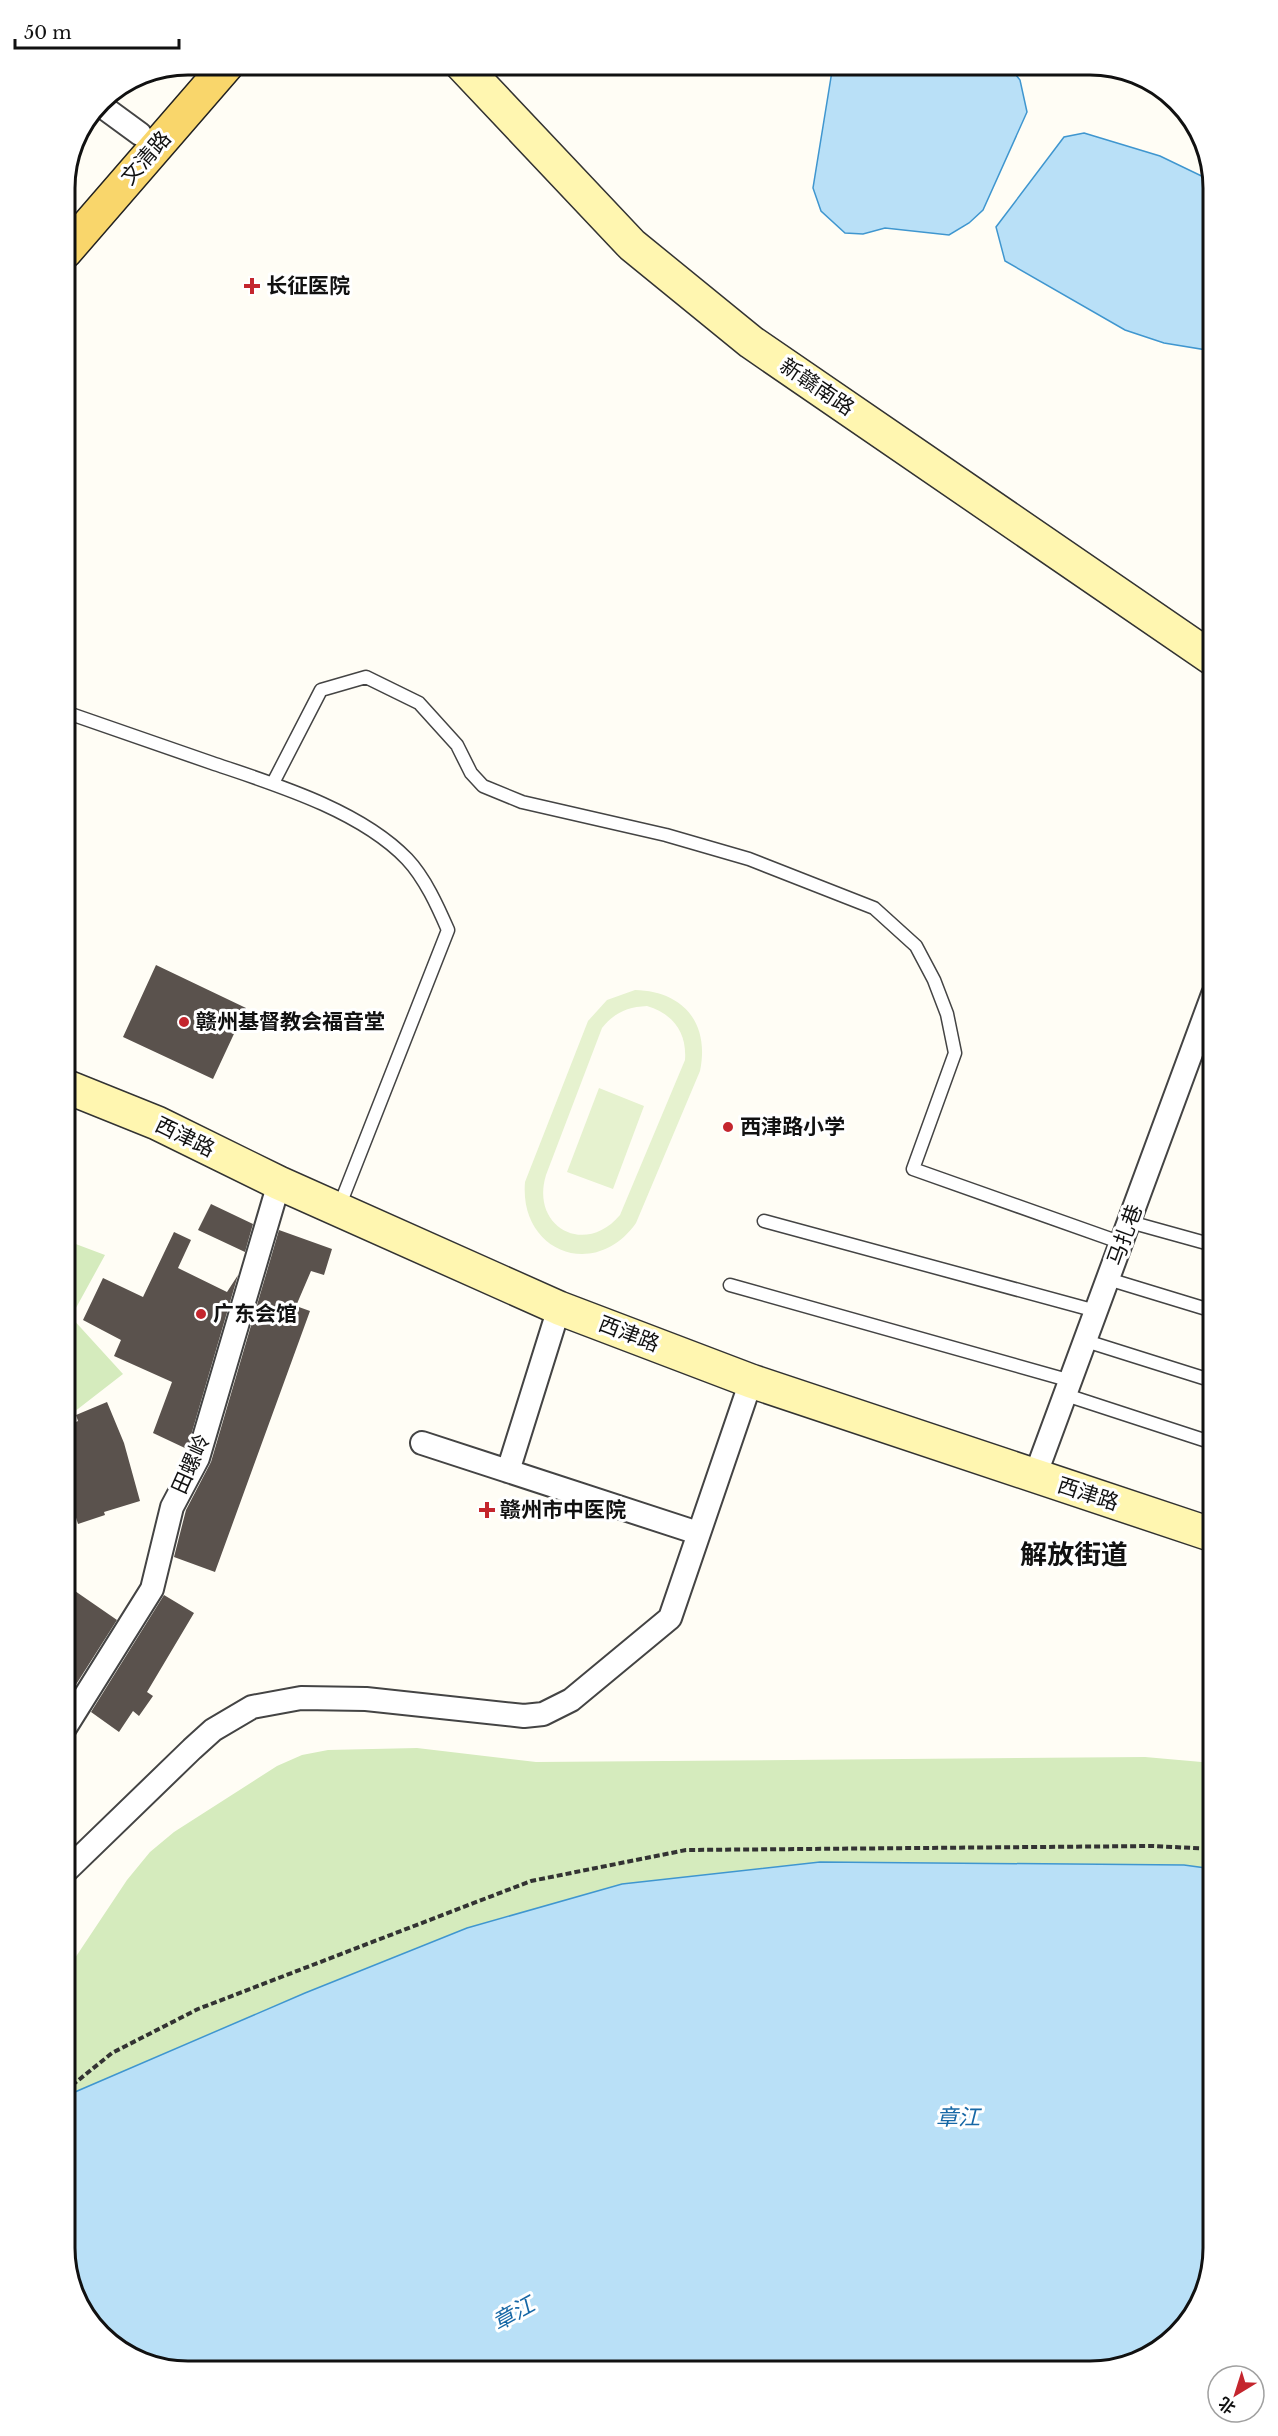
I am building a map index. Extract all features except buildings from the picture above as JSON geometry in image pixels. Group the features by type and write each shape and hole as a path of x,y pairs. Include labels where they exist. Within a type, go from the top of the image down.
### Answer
{"main road":[{"name":"文清路","path":"75,209 191,75"},
{"name":"文清路","path":"75,240 218,75"},
{"name":"新赣南路","path":"471,75 632,244 751,342 1203,651"},
{"name":"西津路","path":"75,1090 157,1123 279,1183 559,1308 751,1381 1203,1531"}],"street":[{"path":"107,109 140,134"},
{"name":"马扎巷","path":"1035,1476 1203,1024"},
{"name":"田螺岭","path":"75,1711 152,1589 172,1507 198,1458 279,1183"},
{"path":"508,1471 559,1308"},
{"path":"75,1861 199,1742 233,1716 252,1707 275,1701 328,1697 525,1716 556,1710 571,1700 670,1618 751,1381"},
{"path":"422,1443 698,1533"}],"lane":[{"path":"273,783 321,690 366,677 419,704 457,745 471,773 483,786 522,802 666,835 749,859 874,908 916,946 934,980 947,1014 955,1053 913,1169 1122,1243"},
{"path":"75,715 273,783 317,801 364,826 407,860 439,908 448,930 339,1208"},
{"path":"764,1221 1096,1311"},
{"path":"1130,1221 1203,1242"},
{"path":"1108,1279 1203,1308"},
{"path":"730,1285 1068,1388 1203,1439"},
{"path":"1086,1341 1203,1378"}],"path":[{"path":"75,2082 112,2053 198,2009 531,1881 686,1850 1141,1846 1203,1849"}],"green space":[{"path":"635,990 667,996 689,1013 701,1038 702,1054 700,1071 636,1223 619,1241 601,1251 581,1254 563,1250 547,1241 534,1226 526,1206 525,1182 588,1021 607,1000","holes":["647,1006 671,1019 681,1033 685,1060 620,1215 606,1227 591,1234 577,1235 553,1222 546,1209 543,1193 546,1175 602,1028 611,1018 627,1009"]},
{"path":"599,1088 644,1106 613,1189 567,1172"},
{"path":"75,1244 105,1255 75,1310"},
{"path":"75,1321 123,1374 75,1411"},
{"path":"417,1748 536,1762 1145,1757 1203,1762 1203,1868 1184,1865 820,1862 305,1993 75,2092 75,1958 127,1880 150,1852 174,1832 277,1766 302,1755 328,1750"}],"water":[{"path":"831,75 1016,75 1020,80 1027,112 983,210 969,223 949,235 885,228 863,234 845,233 821,211 813,188"},
{"path":"1084,133 1160,156 1202,176 1203,349 1164,343 1125,330 1005,261 996,227 1064,137"},
{"name":"章江","path":"820,1862 1184,1865 1203,1868 1203,2248 1202,2263 1194,2291 1175,2323 1147,2346 1119,2357 1098,2361 180,2361 152,2355 138,2349 113,2333 98,2317 84,2291 75,2256 75,2092 305,1993 467,1928 622,1884"}],"place":[{"name":"长征医院","path":"252,286"},
{"name":"赣州基督教会福音堂","path":"184,1022"},
{"name":"西津路小学","path":"728,1127"},
{"name":"广东会馆","path":"201,1314"},
{"name":"赣州市中医院","path":"487,1510"}],"district":[{"name":"解放街道","path":"1074,1555"}]}
